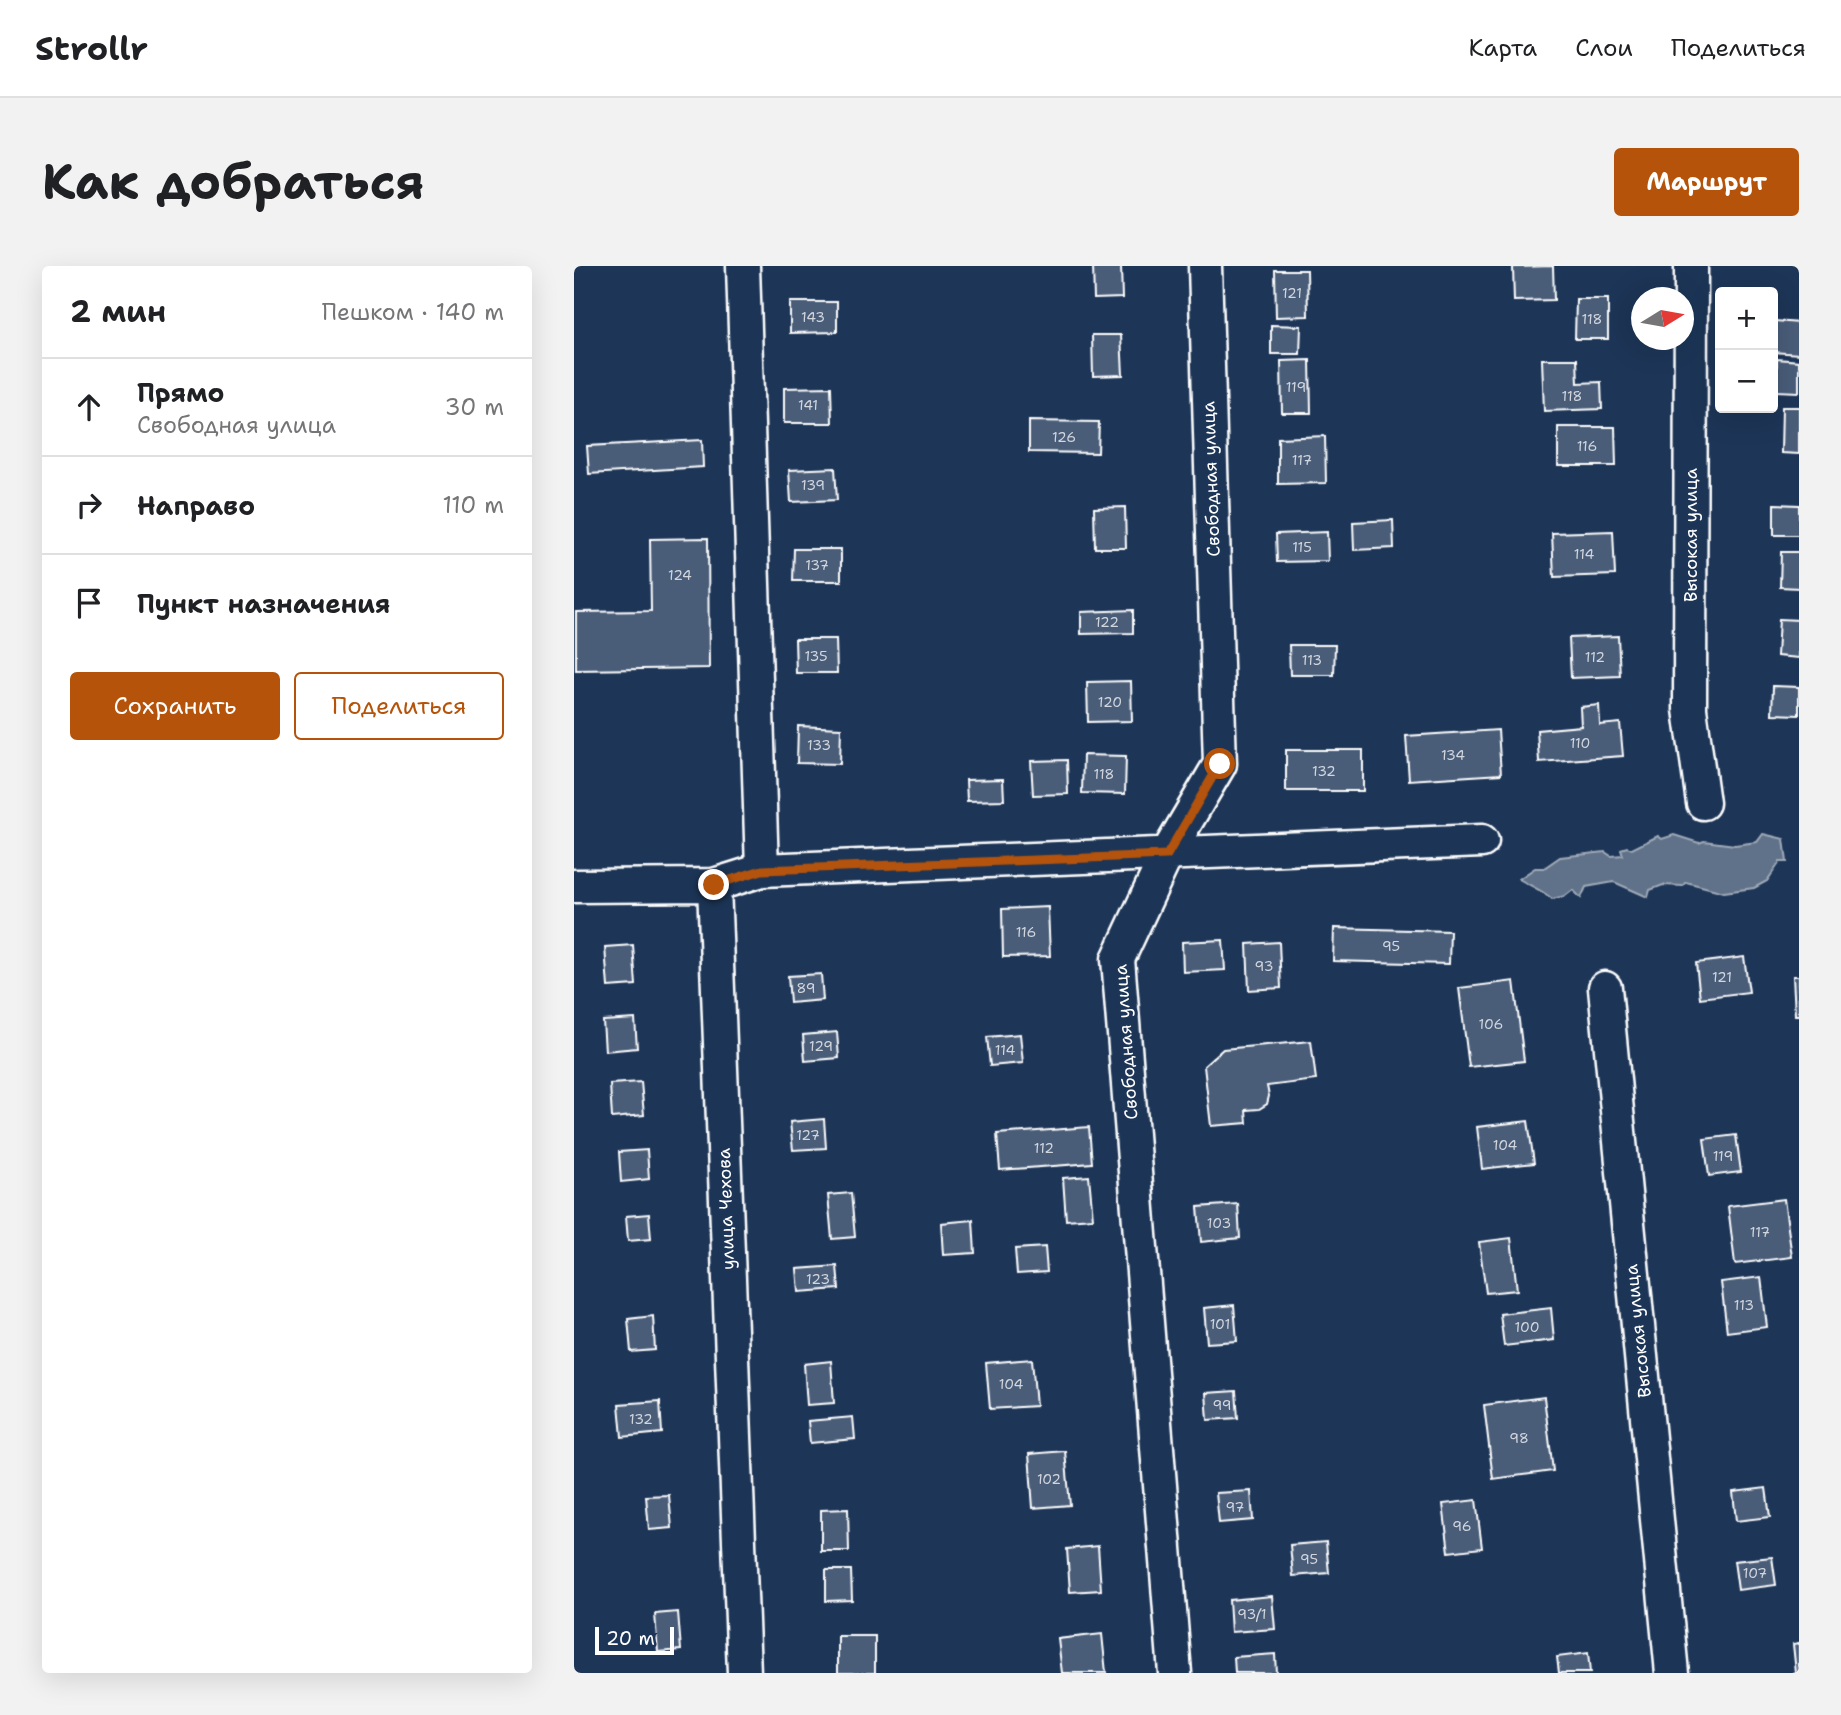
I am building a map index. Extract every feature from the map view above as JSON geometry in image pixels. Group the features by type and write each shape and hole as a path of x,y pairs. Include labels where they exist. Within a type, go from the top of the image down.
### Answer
{"street":[{"path":"743,266 762,870"},
{"name":"Свободная улица","path":"1175,1673 1118,960 1167,855 1220,764 1205,266"},
{"name":"Высокая улица","path":"1691,266 1690,709 1703,803"},
{"path":"574,886 714,885 762,870 1482,841"},
{"name":"улица Чехова","path":"714,885 744,1673"},
{"name":"Высокая улица","path":"1605,988 1672,1673"}],"water":[{"path":"1763,834 1784,839 1787,862 1780,862 1767,881 1754,888 1724,892 1686,882 1682,886 1663,885 1650,890 1648,897 1614,882 1586,887 1581,898 1573,890 1565,896 1552,899 1519,879 1535,868 1544,868 1560,857 1605,852 1611,856 1623,855 1621,849 1632,849 1658,836 1662,839 1674,835 1699,843 1704,841 1735,845 1757,842"}],"building":[{"path":"1093,266 1121,266 1122,298 1094,299"},
{"path":"1553,266 1554,300 1514,301 1513,267"},
{"path":"1275,270 1307,270 1308,316 1276,317"},
{"path":"1576,299 1608,299 1608,339 1575,339"},
{"path":"790,302 837,302 837,332 790,333"},
{"path":"1778,321 1799,323 1799,354 1778,352"},
{"path":"1271,325 1301,326 1300,354 1271,354"},
{"path":"1092,335 1121,335 1123,375 1093,376"},
{"path":"1542,359 1577,359 1578,383 1601,382 1602,409 1544,411"},
{"path":"1778,359 1799,361 1799,392 1778,391"},
{"path":"1310,360 1311,413 1282,413 1281,361"},
{"path":"831,387 832,423 784,423 784,388"},
{"path":"1782,407 1799,407 1799,454 1781,453"},
{"path":"1029,421 1099,422 1098,453 1029,452"},
{"path":"1558,427 1615,427 1616,466 1558,466"},
{"path":"1325,436 1326,483 1278,484 1278,438"},
{"path":"702,440 703,467 589,474 587,446"},
{"path":"835,468 837,500 791,502 789,470"},
{"path":"1774,504 1799,505 1799,535 1774,535"},
{"path":"1125,507 1126,548 1095,548 1094,508"},
{"path":"1393,520 1394,548 1354,550 1353,522"},
{"path":"1613,531 1615,575 1554,577 1552,533"},
{"path":"1327,532 1328,561 1277,562 1276,534"},
{"path":"708,538 709,668 576,670 576,612 651,611 650,539"},
{"path":"794,549 841,549 841,581 793,581"},
{"path":"1781,552 1799,552 1799,588 1780,587"},
{"path":"1133,610 1133,633 1081,634 1081,612"},
{"path":"1779,619 1799,620 1799,658 1777,656"},
{"path":"1618,636 1620,676 1571,678 1569,638"},
{"path":"795,639 836,639 837,673 796,673"},
{"path":"1289,645 1335,645 1334,675 1290,675"},
{"path":"1131,681 1132,721 1088,722 1087,682"},
{"path":"1773,686 1799,687 1799,715 1772,714"},
{"path":"1599,705 1600,725 1620,723 1623,756 1539,762 1537,730 1581,726 1580,707"},
{"path":"798,726 841,728 840,764 797,763"},
{"path":"1498,730 1501,774 1409,780 1406,736"},
{"path":"1286,750 1363,750 1363,791 1286,791"},
{"path":"1083,755 1126,756 1125,794 1082,793"},
{"path":"1067,760 1068,794 1033,795 1031,761"},
{"path":"1003,779 1004,800 967,801 966,780"},
{"path":"1048,907 1050,956 1003,957 1002,909"},
{"path":"1334,928 1450,931 1449,964 1333,961"},
{"path":"1223,940 1225,970 1183,972 1182,942"},
{"path":"1279,942 1281,988 1249,990 1247,944"},
{"path":"633,945 636,985 608,987 605,947"},
{"path":"1744,957 1749,992 1700,998 1696,963"},
{"path":"821,974 823,1000 790,1003 788,976"},
{"path":"1793,976 1799,976 1799,1015 1795,1015"},
{"path":"1514,981 1524,1061 1469,1067 1459,988"},
{"path":"635,1019 637,1048 605,1051 603,1021"},
{"path":"837,1032 839,1058 805,1061 803,1035"},
{"path":"1020,1034 1023,1063 990,1066 987,1037"},
{"path":"1311,1041 1316,1080 1267,1086 1267,1104 1259,1109 1246,1110 1247,1123 1211,1126 1204,1066 1223,1049"},
{"path":"641,1082 644,1115 612,1118 610,1084"},
{"path":"824,1119 826,1148 793,1150 790,1122"},
{"path":"1528,1121 1534,1163 1482,1169 1477,1127"},
{"path":"1089,1127 1092,1163 1000,1170 997,1134"},
{"path":"1736,1135 1741,1172 1709,1176 1704,1139"},
{"path":"647,1150 649,1179 621,1182 619,1152"},
{"path":"1089,1176 1093,1218 1066,1220 1063,1178"},
{"path":"851,1193 855,1237 832,1239 828,1195"},
{"path":"1784,1199 1792,1257 1735,1264 1728,1206"},
{"path":"1238,1204 1240,1238 1201,1242 1198,1207"},
{"path":"649,1214 651,1239 628,1241 626,1216"},
{"path":"973,1220 975,1253 943,1255 941,1223"},
{"path":"1511,1238 1517,1290 1486,1293 1479,1242"},
{"path":"1045,1247 1047,1272 1017,1274 1015,1249"},
{"path":"837,1266 839,1289 799,1292 797,1269"},
{"path":"1761,1277 1767,1327 1727,1332 1721,1282"},
{"path":"1234,1305 1237,1341 1207,1343 1204,1308"},
{"path":"1551,1308 1554,1340 1504,1346 1500,1314"},
{"path":"653,1316 655,1350 631,1352 628,1319"},
{"path":"1032,1359 1036,1406 990,1409 986,1363"},
{"path":"831,1361 834,1403 807,1405 804,1364"},
{"path":"1236,1391 1238,1418 1208,1420 1206,1393"},
{"path":"1544,1397 1553,1471 1493,1479 1484,1405"},
{"path":"660,1401 662,1433 622,1437 619,1404"},
{"path":"853,1417 855,1439 810,1443 808,1421"},
{"path":"1065,1451 1070,1505 1033,1508 1029,1454"},
{"path":"1766,1488 1770,1517 1736,1521 1733,1492"},
{"path":"1251,1491 1253,1520 1219,1523 1216,1493"},
{"path":"669,1495 672,1528 649,1530 646,1496"},
{"path":"1476,1500 1482,1548 1449,1552 1443,1504"},
{"path":"848,1509 849,1551 821,1551 821,1510"},
{"path":"1326,1542 1329,1573 1293,1576 1290,1545"},
{"path":"1098,1546 1101,1590 1070,1592 1067,1549"},
{"path":"1772,1557 1776,1585 1738,1590 1734,1561"},
{"path":"826,1570 851,1570 852,1600 826,1601"},
{"path":"1272,1596 1275,1629 1231,1632 1229,1600"},
{"path":"678,1612 681,1650 658,1652 655,1614"},
{"path":"1102,1634 1106,1673 1062,1673 1058,1639"},
{"path":"838,1636 875,1636 875,1673 838,1673"},
{"path":"1799,1643 1799,1673 1796,1673 1793,1644"},
{"path":"1588,1653 1590,1673 1559,1673 1557,1657"},
{"path":"1275,1654 1276,1673 1235,1673 1234,1657"}],"route":[{"path":"714,885 762,870 1167,855 1220,764"}]}
